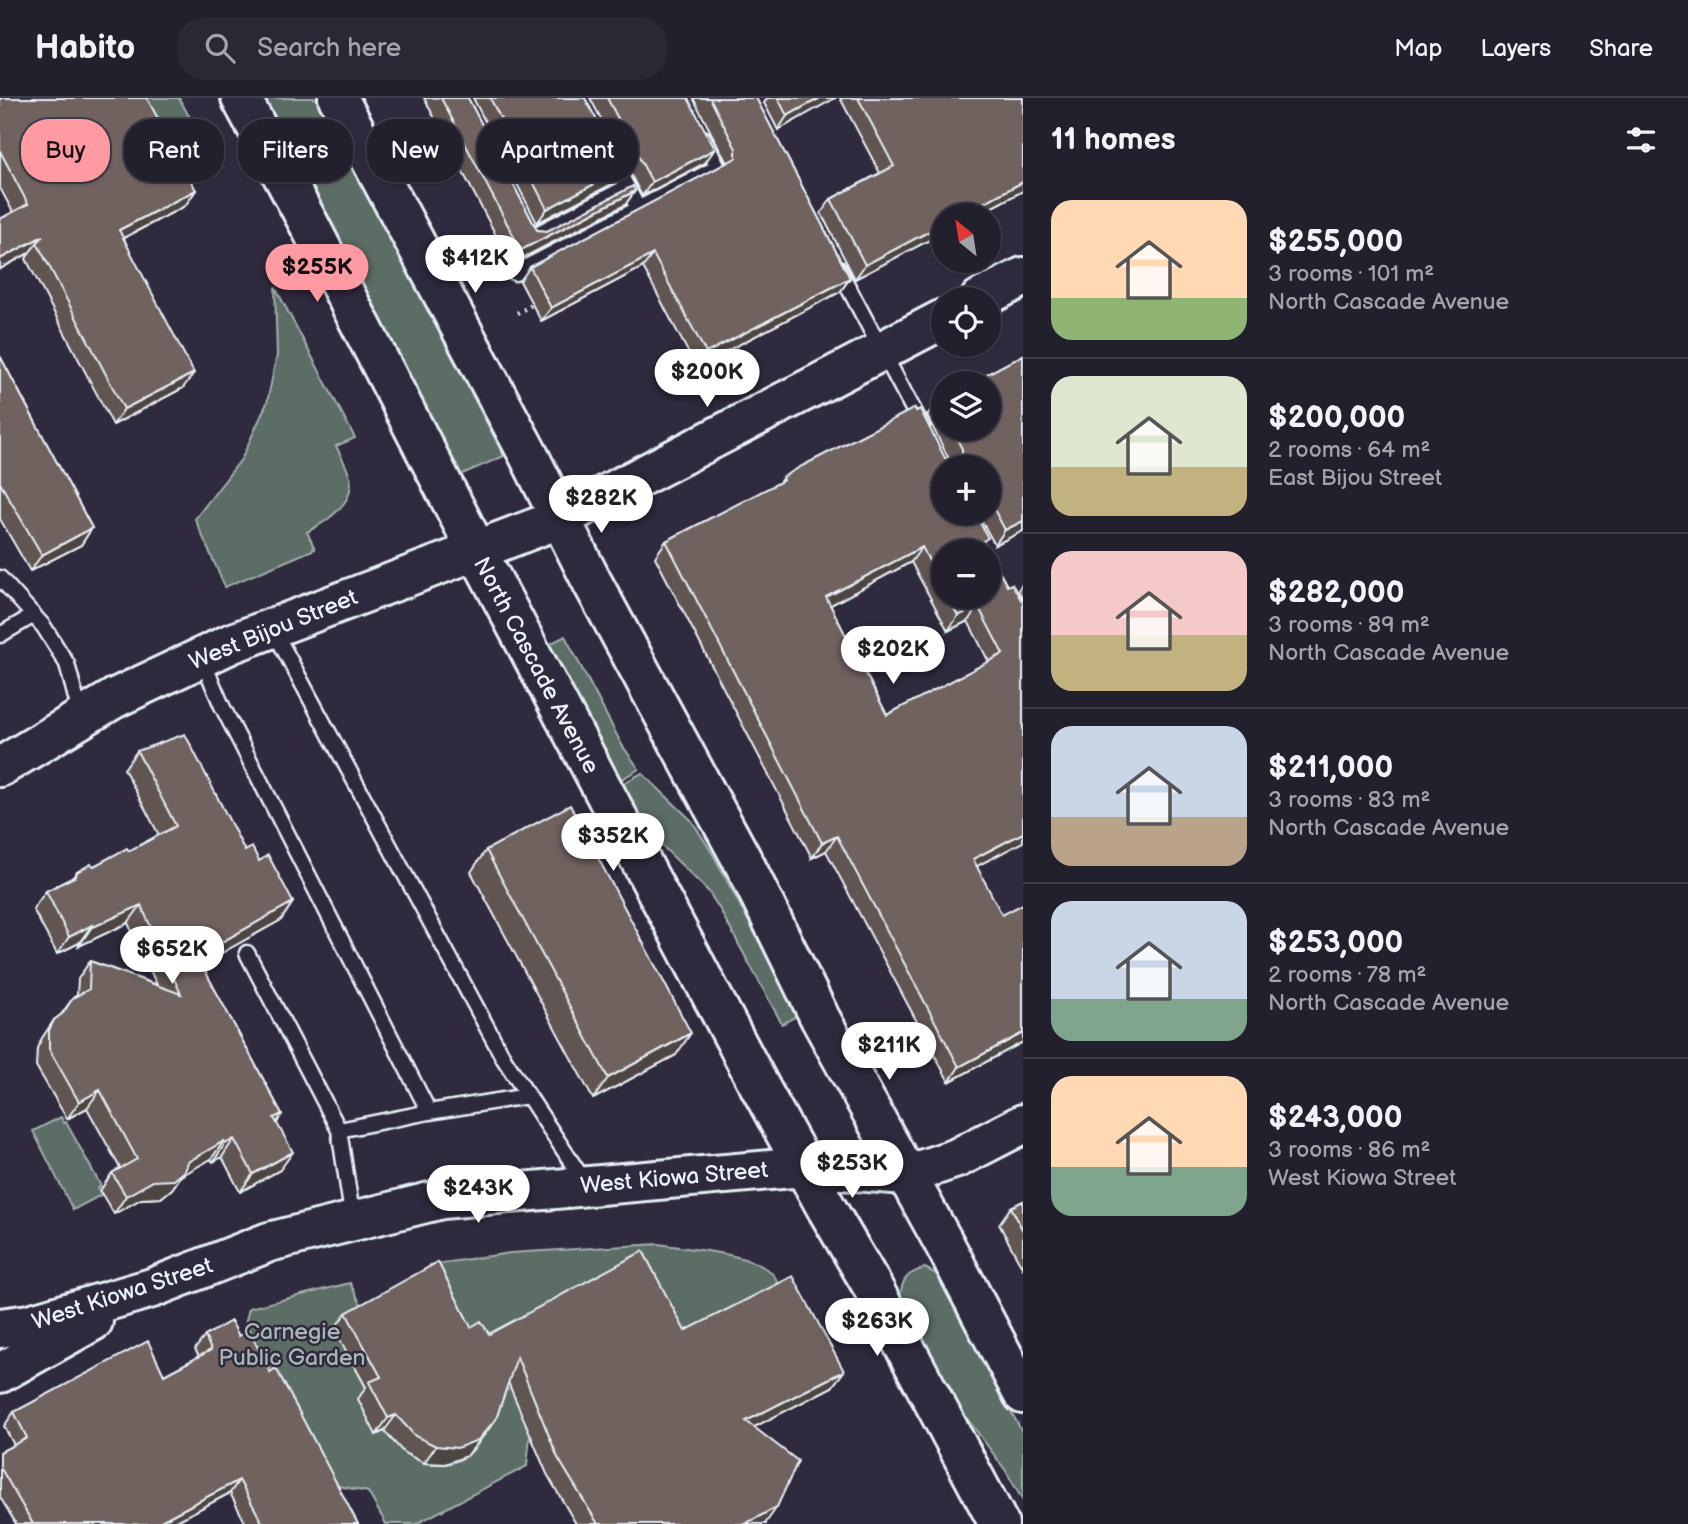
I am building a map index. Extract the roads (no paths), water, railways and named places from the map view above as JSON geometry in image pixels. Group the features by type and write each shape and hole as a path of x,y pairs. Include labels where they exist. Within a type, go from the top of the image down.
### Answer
{"main road":[{"name":"North Cascade Avenue","path":"241,98 323,250 477,551 804,1167 871,1284 999,1524"},
{"path":"338,98 746,867 820,1018 946,1245 1023,1394"},
{"path":"1001,288 1023,277"},
{"name":"West Bijou Street","path":"0,766 115,698 201,657 559,519 931,325"},
{"path":"906,1175 957,1158 1023,1124"},
{"name":"West Kiowa Street","path":"0,1328 29,1324 152,1288 269,1242 442,1199 587,1184 804,1167 906,1175"},
{"path":"0,1373 152,1288"}],"lane":[{"path":"515,272 718,167 694,121"},
{"path":"624,182 638,208"},
{"path":"522,213 533,236 627,187"},
{"path":"834,259 931,445"},
{"path":"0,578 44,627 67,664 81,718"},
{"path":"0,635 34,615"},
{"path":"272,628 504,1059 587,1184"},
{"path":"201,657 229,718 429,1112"},
{"path":"247,953 339,1130 353,1221"},
{"path":"339,1130 528,1096"}],"park label":[{"name":"Carnegie Public Garden","path":"292,1344"}]}
